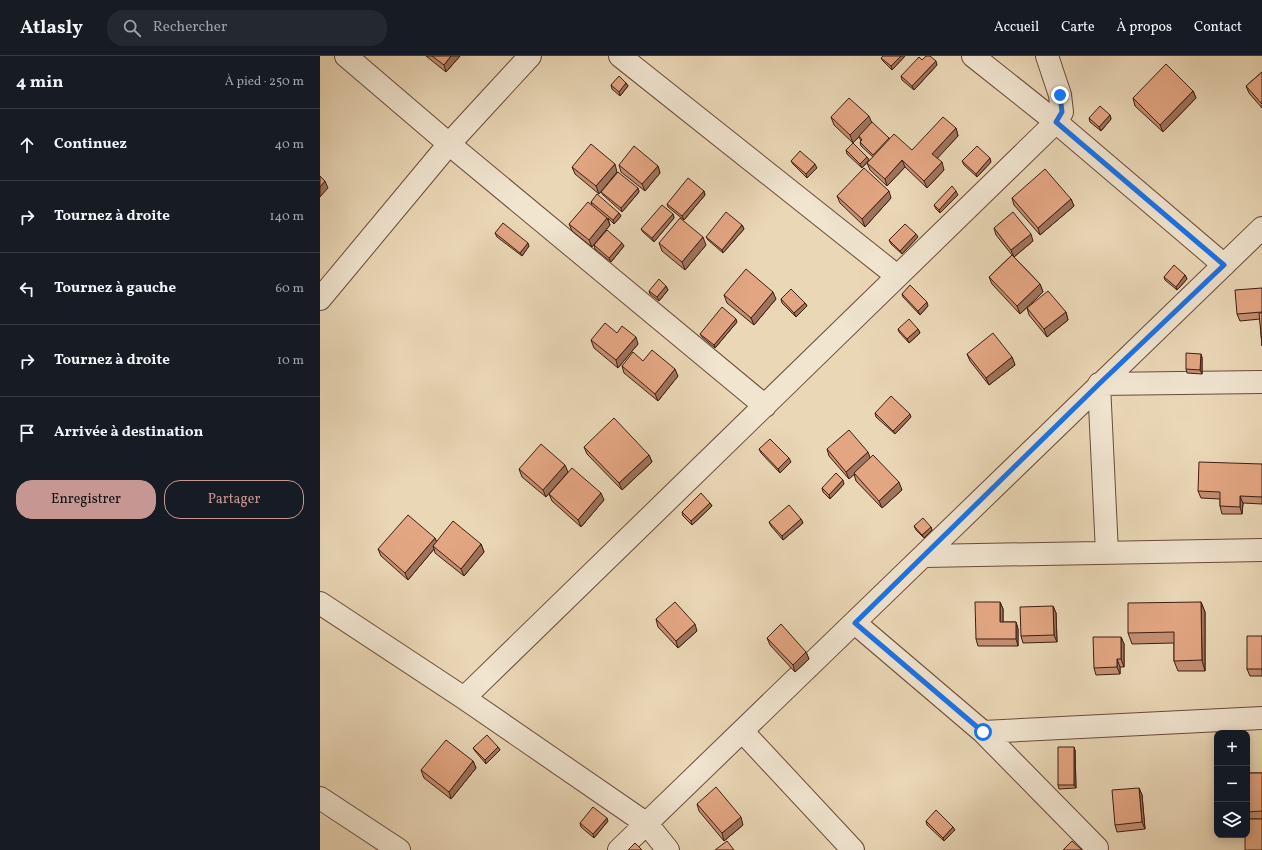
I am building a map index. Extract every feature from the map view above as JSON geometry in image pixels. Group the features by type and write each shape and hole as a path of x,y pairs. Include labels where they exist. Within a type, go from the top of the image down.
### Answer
{"street":[{"path":"346,56 449,144 765,406"},
{"path":"320,299 449,144 530,56"},
{"path":"620,56 897,276"},
{"path":"973,56 1056,122 1224,265"},
{"path":"464,698 1056,122 1062,112 1060,95 1047,56"},
{"path":"619,850 925,556 1099,384 1262,228"},
{"path":"1099,384 1262,382"},
{"path":"1099,384 1107,553"},
{"path":"925,556 1262,550"},
{"path":"320,603 464,698 647,824 668,850"},
{"path":"855,623 983,732 1097,848"},
{"path":"983,732 1262,718"},
{"path":"743,732 853,850"},
{"path":"320,798 399,850"}],"building":[{"path":"432,56 451,56 444,65"},
{"path":"883,56 901,56 891,66 881,58"},
{"path":"926,56 930,56 936,61 912,86 901,76 919,57 922,60"},
{"path":"1166,64 1193,91 1160,125 1133,98"},
{"path":"1262,72 1262,104 1246,86"},
{"path":"619,76 626,83 619,92 611,85"},
{"path":"849,98 869,116 850,135 831,117"},
{"path":"1100,106 1110,115 1099,127 1089,118"},
{"path":"943,117 956,128 932,154 942,162 924,181 902,160 885,179 867,163 894,134 912,150"},
{"path":"872,122 889,138 873,155 860,142 862,140 859,136"},
{"path":"853,143 867,157 860,164 846,150"},
{"path":"591,144 615,164 596,186 572,167"},
{"path":"634,146 658,166 642,184 619,165"},
{"path":"977,146 990,158 976,174 962,161"},
{"path":"800,151 815,164 806,174 791,161"},
{"path":"864,168 889,191 862,219 837,196"},
{"path":"1045,169 1071,199 1038,228 1012,198"},
{"path":"618,172 638,188 621,208 601,192"},
{"path":"320,176 325,181 320,187"},
{"path":"688,178 704,191 682,216 667,204"},
{"path":"952,186 956,191 939,210 934,205"},
{"path":"597,194 619,213 613,220 591,202"},
{"path":"588,202 607,218 589,240 569,224"},
{"path":"662,205 673,214 652,238 641,229"},
{"path":"726,212 742,225 722,250 706,237"},
{"path":"1013,212 1031,234 1011,250 994,228"},
{"path":"680,218 703,237 682,262 659,243"},
{"path":"503,223 528,243 520,253 495,233"},
{"path":"905,224 916,234 900,251 889,240"},
{"path":"607,230 622,243 609,258 594,245"},
{"path":"1012,255 1040,284 1017,306 989,277"},
{"path":"1174,265 1185,275 1176,287 1164,277"},
{"path":"746,269 773,292 751,318 724,295"},
{"path":"659,279 666,286 657,297 649,291"},
{"path":"910,285 927,302 918,311 902,294"},
{"path":"1262,288 1262,312 1237,314 1235,290"},
{"path":"791,289 805,303 794,313 781,299"},
{"path":"1048,291 1066,312 1044,329 1027,308"},
{"path":"722,307 736,319 714,345 700,334"},
{"path":"1259,313 1262,313 1262,345"},
{"path":"909,319 918,329 907,339 898,329"},
{"path":"605,323 617,333 622,326 636,337 616,360 591,340"},
{"path":"993,333 1012,357 986,378 967,354"},
{"path":"652,350 675,369 655,394 622,366 633,352 643,361"},
{"path":"1186,353 1201,354 1200,370 1186,369"},
{"path":"891,396 910,414 893,431 875,413"},
{"path":"614,418 649,455 619,483 584,447"},
{"path":"849,430 868,452 846,472 827,449"},
{"path":"770,439 789,458 778,469 759,449"},
{"path":"541,444 565,465 543,490 519,469"},
{"path":"873,455 899,482 879,501 854,473"},
{"path":"1199,462 1262,464 1262,497 1240,496 1240,507 1220,506 1220,492 1198,491"},
{"path":"572,468 601,493 578,520 549,494"},
{"path":"836,473 843,480 829,495 822,488"},
{"path":"701,493 710,503 691,521 682,512"},
{"path":"789,505 801,519 782,536 769,522"},
{"path":"408,515 435,538 405,573 378,549"},
{"path":"923,518 931,527 922,535 914,526"},
{"path":"453,521 481,544 461,569 433,546"},
{"path":"675,602 695,624 676,641 656,619"},
{"path":"975,602 1000,602 1000,622 1016,622 1016,639 976,639"},
{"path":"1201,602 1202,660 1174,661 1174,632 1128,633 1128,603"},
{"path":"1053,606 1054,635 1021,636 1020,607"},
{"path":"781,624 806,652 793,665 767,638"},
{"path":"1247,636 1262,636 1262,669 1247,669"},
{"path":"1093,637 1121,637 1121,659 1117,659 1117,667 1094,668"},
{"path":"487,735 498,747 485,760 473,748"},
{"path":"446,740 473,761 449,792 421,770"},
{"path":"1058,747 1074,747 1074,785 1058,785"},
{"path":"1250,773 1262,773 1262,811 1250,812"},
{"path":"716,787 741,817 722,833 697,804"},
{"path":"1139,788 1142,822 1115,825 1112,790"},
{"path":"593,807 607,818 593,834 580,823"},
{"path":"936,810 953,827 943,838 926,821"},
{"path":"1250,819 1262,819 1262,850 1245,850 1245,838 1250,838"},
{"path":"727,841 734,850 715,850"},
{"path":"1072,841 1082,850 1063,850"},
{"path":"635,843 642,850 628,850"}],"route":[{"path":"983,732 855,623 1099,384 1224,265 1056,122 1062,112 1060,95"}]}
